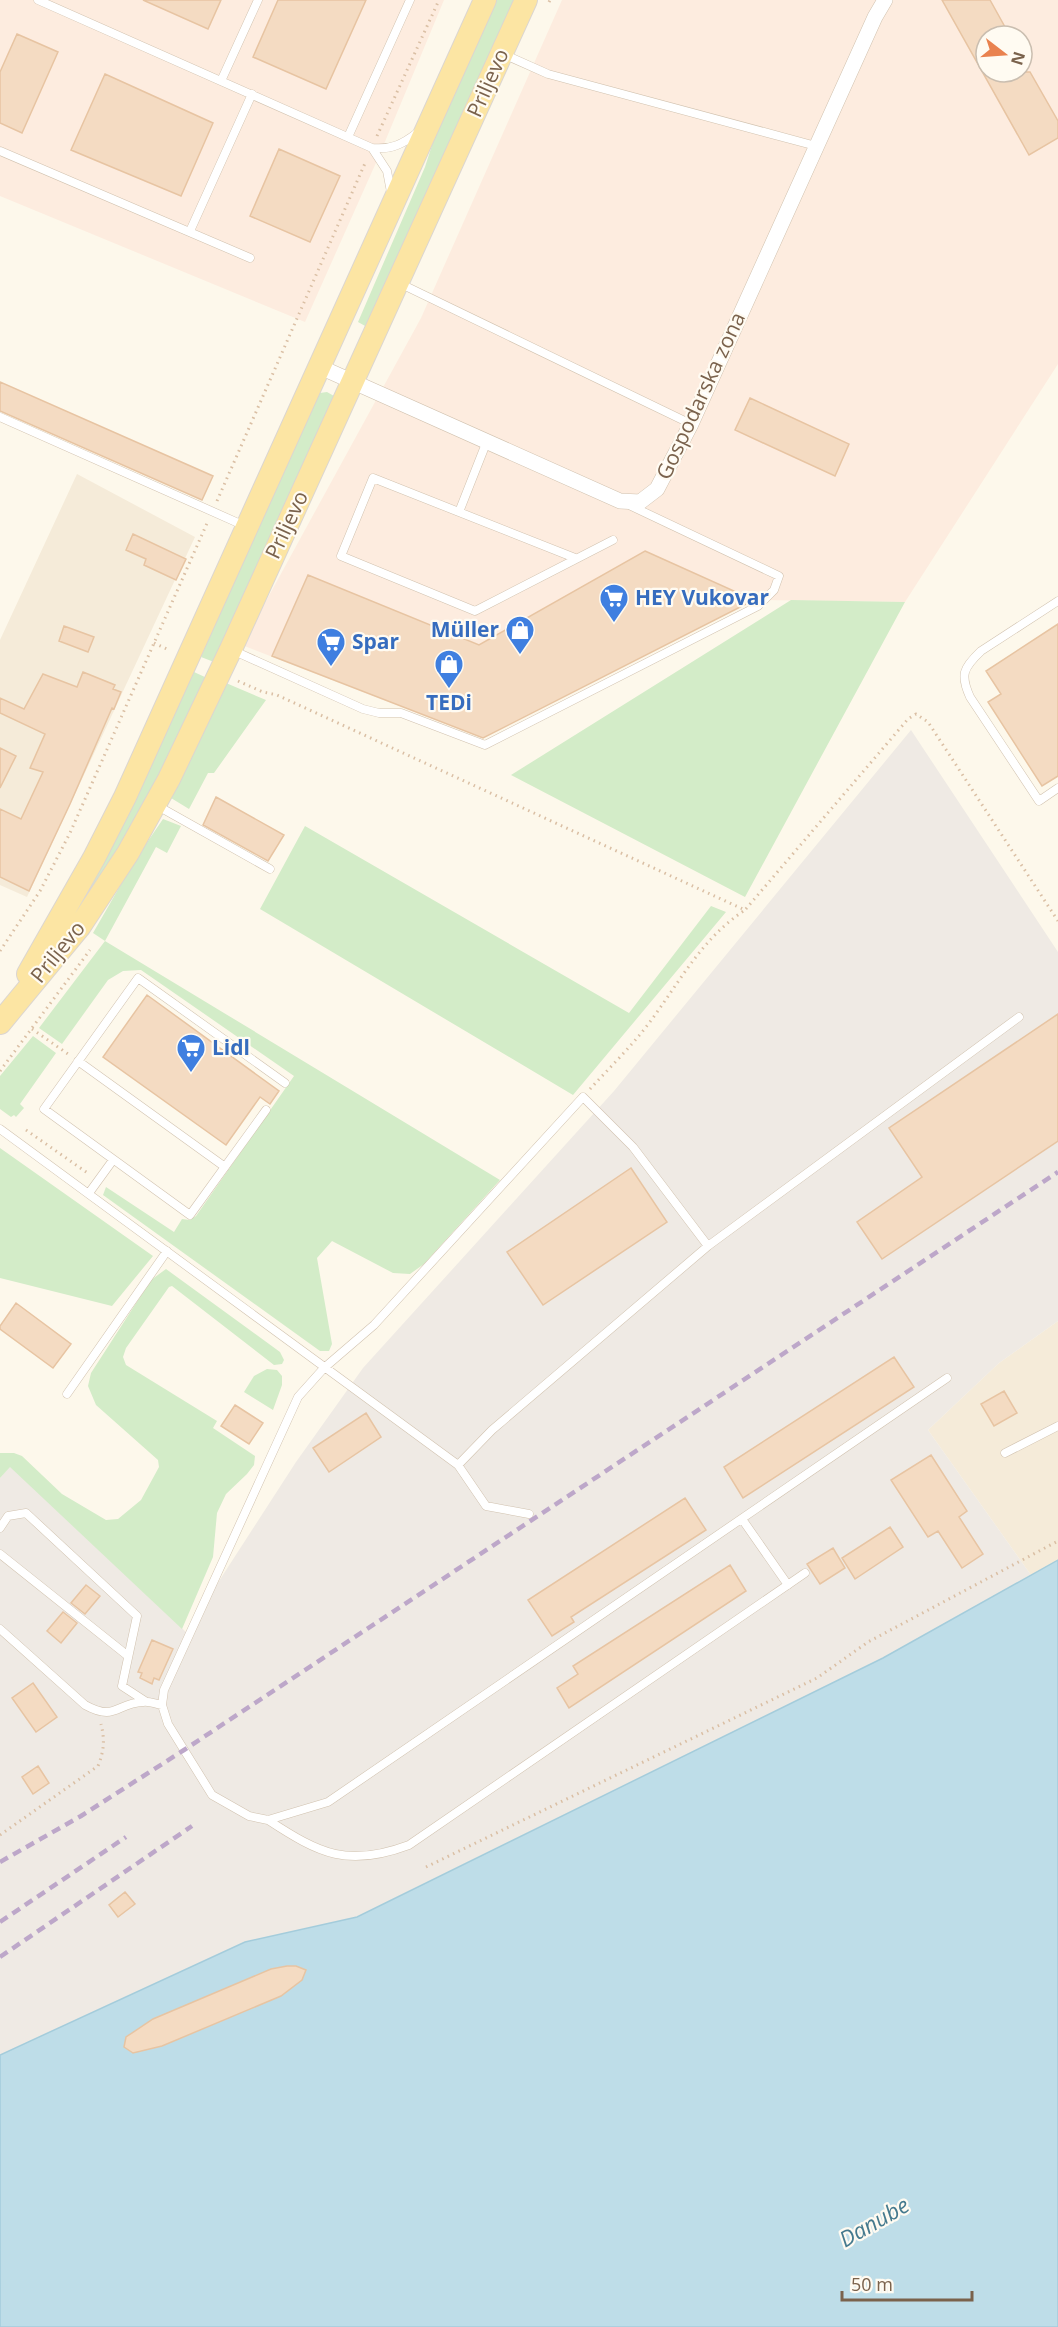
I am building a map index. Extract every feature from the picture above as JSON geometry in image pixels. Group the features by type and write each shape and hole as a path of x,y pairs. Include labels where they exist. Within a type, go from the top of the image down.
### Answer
{"main road":[{"name":"Priljevo","path":"0,1023 126,797 485,0"},
{"name":"Priljevo","path":"0,1023 80,926 128,853 156,804 220,673 526,0"}],"street":[{"name":"Gospodarska zona","path":"620,501 640,502 657,489 691,424 874,17 885,0"},
{"path":"320,367 620,501"}],"lane":[{"path":"38,0 372,148 393,148 402,144 429,123"},
{"path":"221,81 258,0"},
{"path":"348,137 410,0"},
{"path":"502,54 548,74 816,146"},
{"path":"190,231 252,94"},
{"path":"372,148 387,171 391,190 390,212"},
{"path":"0,151 250,258"},
{"path":"398,283 691,424"},
{"path":"0,417 248,527"},
{"path":"459,512 487,441"},
{"path":"575,558 374,478 341,556 475,611 614,540"},
{"path":"231,649 363,710 401,713 485,745 758,606 774,590 779,576 620,501"},
{"path":"1058,600 981,651 971,660 964,672 965,685 970,698 1039,801 1058,788"},
{"path":"156,804 270,869"},
{"path":"267,1110 190,1215 44,1109 138,978 285,1083"},
{"path":"458,1465 492,1430 708,1246 1019,1017"},
{"path":"78,1061 225,1167"},
{"path":"708,1246 633,1147 583,1097 374,1325 324,1368 298,1397 164,1690 162,1706 168,1724 212,1795 249,1816 268,1820 305,1844 333,1854 358,1856 378,1854 409,1845 805,1574"},
{"path":"0,1129 458,1465 486,1506 529,1514"},
{"path":"89,1193 113,1160"},
{"path":"67,1394 167,1251"},
{"path":"268,1820 328,1802 947,1378"},
{"path":"1005,1454 1058,1425"},
{"path":"0,1528 8,1516 26,1513 137,1616 122,1686 145,1701 162,1706"},
{"path":"742,1519 788,1585"},
{"path":"0,1554 128,1656"},
{"path":"0,1629 85,1705 98,1712 110,1712 145,1701"}],"path":[{"path":"0,951 40,891 100,768 439,0"},
{"path":"154,643 189,659"},
{"path":"220,673 287,700 745,910"},
{"path":"583,1097 655,1016 695,957 725,923 745,910 908,719 916,714 928,722 1058,921"},
{"path":"0,1071 90,950"},
{"path":"32,1029 78,1061"},
{"path":"21,1127 98,1180"},
{"path":"426,1867 817,1678 868,1642 1058,1541"},
{"path":"0,1835 98,1766 104,1753 104,1738 98,1712"}],"shaded area":[{"path":"0,0 444,0 379,156 305,322 0,196"},
{"path":"562,0 1058,0 1058,364 905,602 754,600 482,738 242,645 421,318"},
{"path":"77,474 195,537 27,897 0,885 0,640"},
{"path":"911,730 1058,952 1058,1321 999,1363 928,1430 1031,1575 883,1658 356,1917 245,1942 0,2055 0,1478 10,1466 186,1632 296,1462 363,1368 614,1091"},
{"path":"1058,1321 1058,1560 1031,1575 928,1430 999,1363"}],"green space":[{"path":"494,0 516,0 367,327 358,322 425,167 441,117"},
{"path":"327,392 334,396 214,662 201,657 315,399 320,393"},
{"path":"791,600 905,602 745,897 511,775"},
{"path":"194,672 207,678 151,793 81,910 68,921 140,788"},
{"path":"226,683 266,700 214,773 208,773 189,809 171,798"},
{"path":"163,819 181,826 167,853 156,847 105,941 93,933 135,860"},
{"path":"305,826 629,1013 711,906 726,912 573,1095 260,909"},
{"path":"105,941 500,1180 424,1264 410,1274 393,1273 332,1241 317,1258 332,1344 329,1351 320,1351 103,1195 106,1187 174,1232 182,1219 190,1220 196,1216 294,1076 141,970 123,971 108,980 62,1044 39,1028"},
{"path":"33,1036 56,1053 20,1104 24,1108 16,1117 14,1115 11,1117 0,1109 0,1076"},
{"path":"0,1148 153,1256 112,1306 0,1278"},
{"path":"166,1269 280,1352 284,1360 282,1364 274,1365 172,1286 169,1287 126,1348 123,1357 126,1365 217,1421 213,1428 255,1456 254,1465 226,1494 217,1513 213,1557 182,1629 10,1467 0,1478 0,1453 14,1453 22,1456 62,1494 106,1520 118,1519 141,1500 159,1467 158,1460 96,1405 88,1386 91,1373 151,1280"},
{"path":"267,1369 277,1370 282,1376 282,1385 273,1410 244,1392 254,1376"}],"water":[{"name":"Danube","path":"1058,1560 1058,2327 0,2327 0,2055 245,1942 357,1917 883,1658"}],"building":[{"path":"143,0 221,0 208,29"},
{"path":"278,0 366,0 326,89 253,57"},
{"path":"942,0 990,0 1003,24 974,24 974,57"},
{"path":"17,34 58,52 22,133 0,123 0,72"},
{"path":"105,74 213,123 181,196 71,150"},
{"path":"1034,79 1058,121 1058,138 1029,155 989,84 1034,84"},
{"path":"279,149 340,176 310,242 250,216"},
{"path":"0,382 213,476 202,500 0,411"},
{"path":"750,398 849,444 835,476 735,430"},
{"path":"133,534 186,559 176,580 144,565 146,559 126,550"},
{"name":"HEY Vukovar","path":"645,551 754,600 483,738 272,656 308,575 479,645"},
{"path":"1058,624 1058,776 1042,786 988,702 1001,694 986,671"},
{"path":"64,626 94,637 88,652 59,641"},
{"path":"83,672 115,685 113,689 121,692 29,891 0,877 0,809 21,819 43,772 30,768 45,734 0,713 0,698 24,709 43,674 77,687"},
{"path":"0,748 16,756 0,788"},
{"path":"216,797 284,835 268,861 203,825"},
{"name":"Lidl","path":"147,995 279,1091 270,1104 260,1097 226,1145 103,1057"},
{"path":"1058,1014 1058,1141 882,1259 857,1222 922,1177 889,1128"},
{"path":"631,1168 667,1222 543,1305 507,1252"},
{"path":"16,1303 71,1344 53,1368 0,1329"},
{"path":"894,1357 914,1387 743,1498 724,1467"},
{"path":"1004,1391 1017,1413 994,1426 981,1404"},
{"path":"235,1405 263,1423 249,1444 221,1426"},
{"path":"366,1413 381,1437 329,1472 313,1448"},
{"path":"931,1455 967,1511 959,1517 983,1554 962,1568 938,1531 928,1537 891,1480"},
{"path":"685,1498 706,1530 571,1617 574,1622 552,1636 528,1600"},
{"path":"890,1527 903,1547 855,1579 842,1558"},
{"path":"833,1548 845,1568 820,1584 807,1564"},
{"path":"730,1565 746,1591 569,1708 557,1688 578,1674 573,1666"},
{"path":"86,1585 100,1596 85,1614 71,1603"},
{"path":"63,1612 77,1623 61,1643 47,1631"},
{"path":"152,1640 173,1649 159,1680 154,1678 152,1684 140,1678 142,1673 138,1672"},
{"path":"33,1683 57,1717 36,1732 12,1698"},
{"path":"38,1766 49,1783 33,1794 22,1777"},
{"path":"125,1892 135,1904 118,1917 109,1905"},
{"path":"296,1966 306,1970 302,1980 281,1996 162,2046 133,2053 124,2047 126,2037 153,2019 271,1969"}],"railway":[{"path":"0,1862 81,1816 184,1750 1058,1172"},
{"path":"0,1957 192,1826"},
{"path":"0,1922 126,1837"}],"place":[{"name":"HEY Vukovar","path":"614,624"},
{"name":"Müller","path":"520,656"},
{"name":"Spar","path":"331,668"},
{"name":"TEDi","path":"449,690"},
{"name":"Lidl","path":"191,1074"}]}
